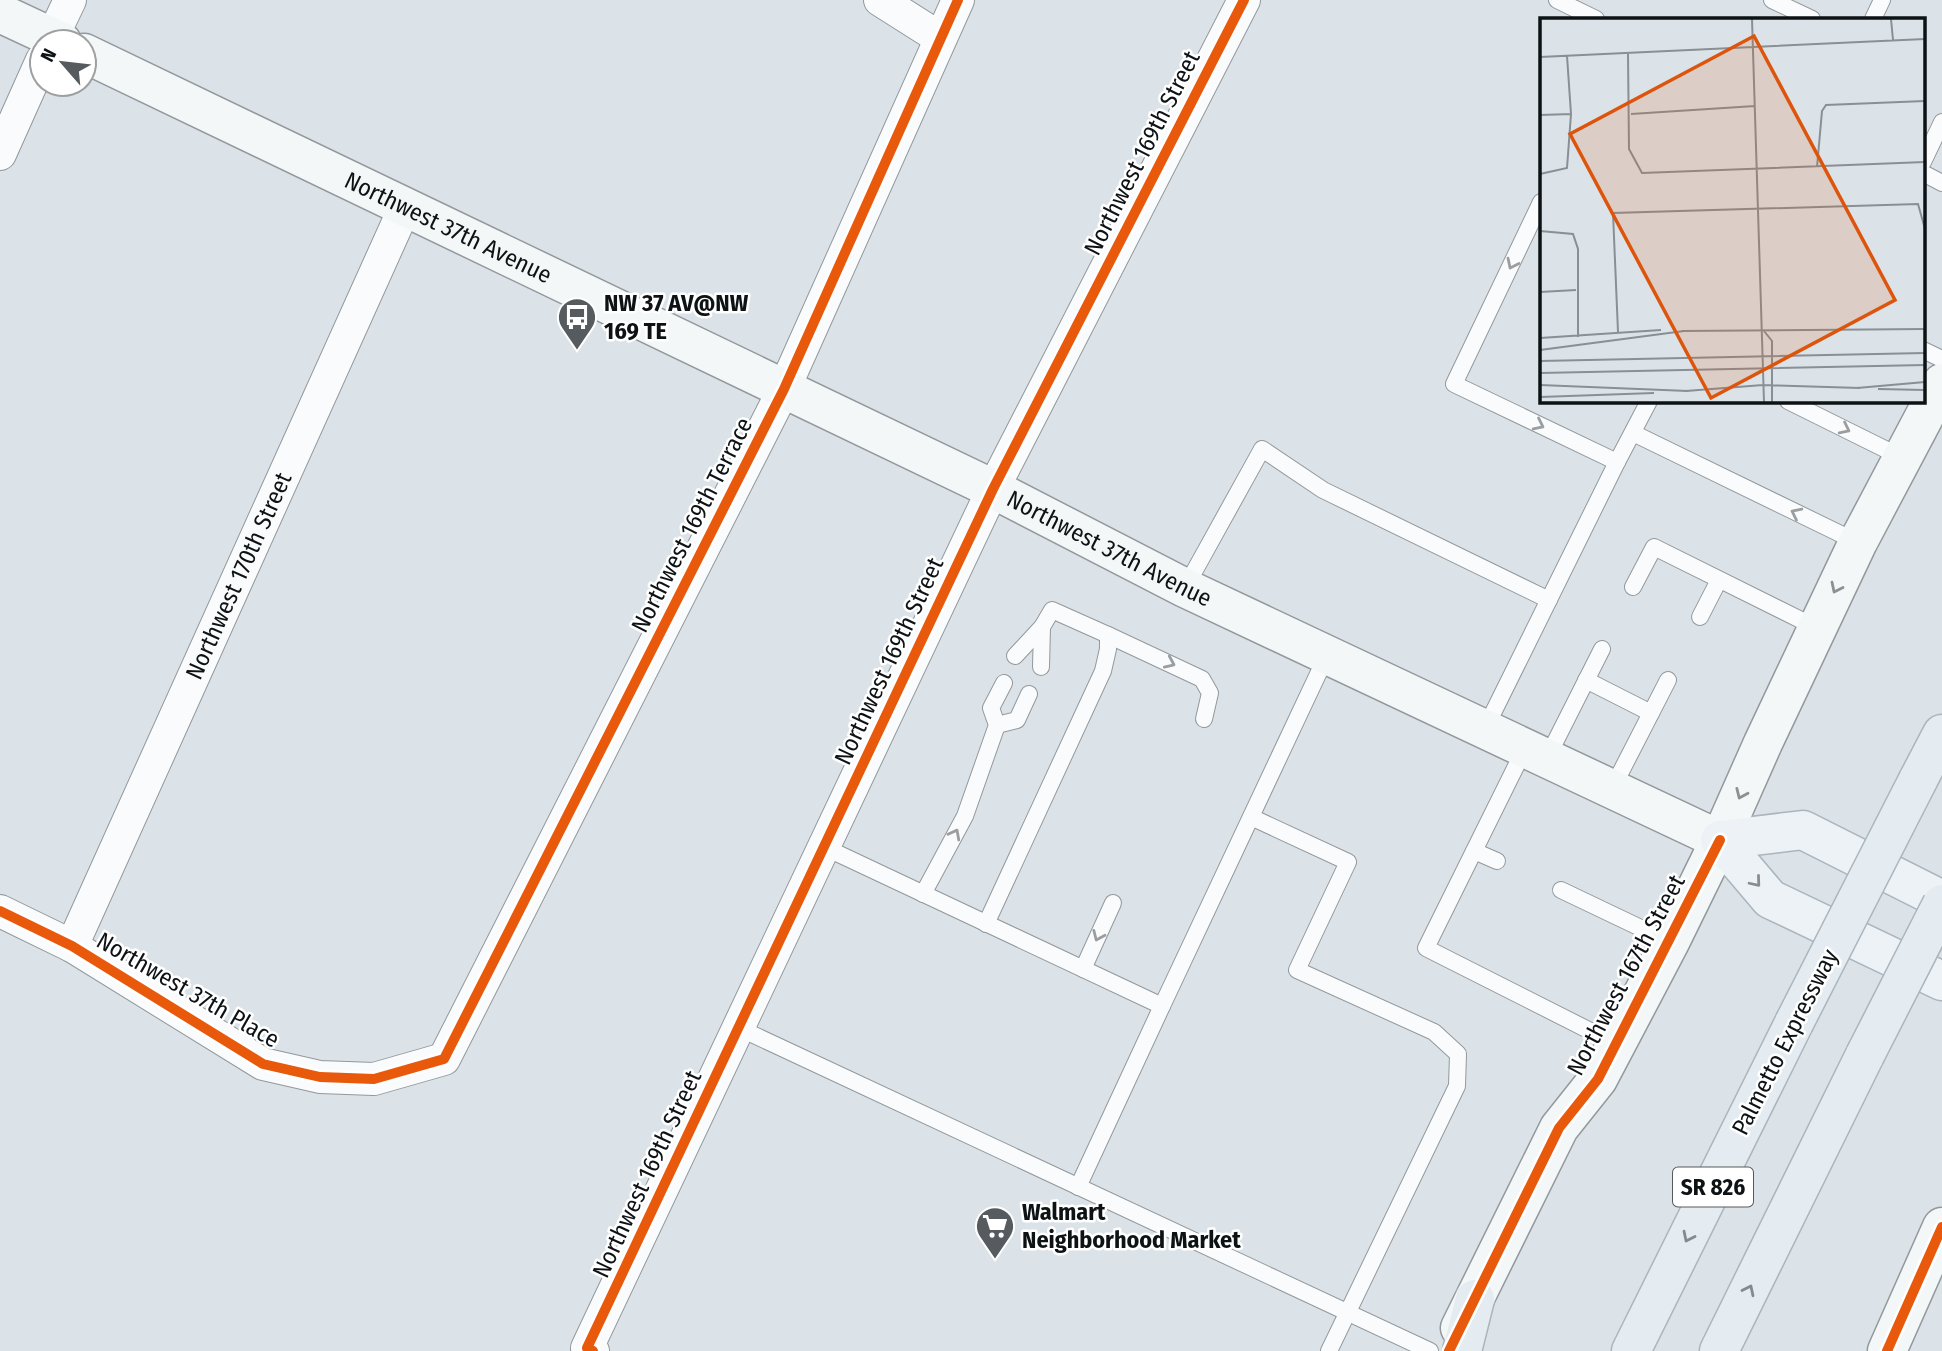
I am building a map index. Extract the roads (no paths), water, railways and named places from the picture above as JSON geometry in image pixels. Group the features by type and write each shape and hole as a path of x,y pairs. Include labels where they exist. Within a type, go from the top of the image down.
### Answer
{"highway":[{"name":"Palmetto Expressway","path":"1631,1351 1942,734"},
{"name":"SR 826","path":"1719,1351 1942,902"},
{"path":"1462,1351 1475,1299"}],"main road":[{"name":"Northwest 37th Avenue","path":"0,13 28,29"},
{"name":"Northwest 37th Avenue","path":"98,65 405,207 993,489 1185,588 1720,840 1770,899 1942,981"},
{"name":"Northwest 167th Street","path":"1449,1351 1559,1128 1598,1079 1670,942 1858,542 1942,383"},
{"path":"1720,840 1803,830 1942,902"},
{"path":"1887,1351 1942,1227"}],"street":[{"path":"63,28 70,0"},
{"path":"880,0 940,38"},
{"name":"Northwest 169th Terrace","path":"444,1059 785,389 958,0"},
{"name":"Northwest 169th Street","path":"590,1350 993,489 1244,0"},
{"path":"0,153 30,98"},
{"name":"Northwest 170th Street","path":"72,946 405,207"},
{"name":"Northwest 37th Place","path":"0,911 72,946 263,1064 320,1077 374,1079 444,1059"}],"lane":[{"path":"1557,0 1594,18"},
{"path":"1772,0 1810,18"},
{"path":"1873,18 1882,0"},
{"path":"1924,160 1942,121"},
{"path":"1924,174 1942,183"},
{"path":"1540,204 1454,384 1617,462"},
{"path":"1924,350 1942,359"},
{"path":"1485,729 1648,402"},
{"path":"1790,402 1903,458"},
{"path":"1633,433 1858,542"},
{"path":"1185,588 1262,449 1324,490 1549,600"},
{"path":"1633,587 1654,547 1817,628"},
{"path":"1700,617 1718,580"},
{"path":"1015,656 1042,627 1052,610 1202,679 1210,693 1204,719"},
{"path":"1041,667 1042,627"},
{"path":"986,924 1103,671 1108,635"},
{"path":"1602,649 1586,680 1474,851 1426,948 1616,1044"},
{"path":"1077,1186 1327,655"},
{"path":"1586,680 1651,713"},
{"path":"1612,789 1668,680"},
{"path":"923,894 965,816 997,725 991,708 1004,683"},
{"path":"997,725 1017,720 1029,694"},
{"path":"1251,817 1348,862 1297,970 1434,1032 1458,1055 1457,1086 1329,1351"},
{"path":"824,847 1162,1006"},
{"path":"1474,851 1497,861"},
{"path":"1562,890 1670,942"},
{"path":"1083,969 1113,903"},
{"path":"739,1028 1430,1351"}],"place":[{"name":"NW 37 AV@NW 169 TE","path":"577,351"},
{"name":"Walmart Neighborhood Market","path":"995,1260"}]}
